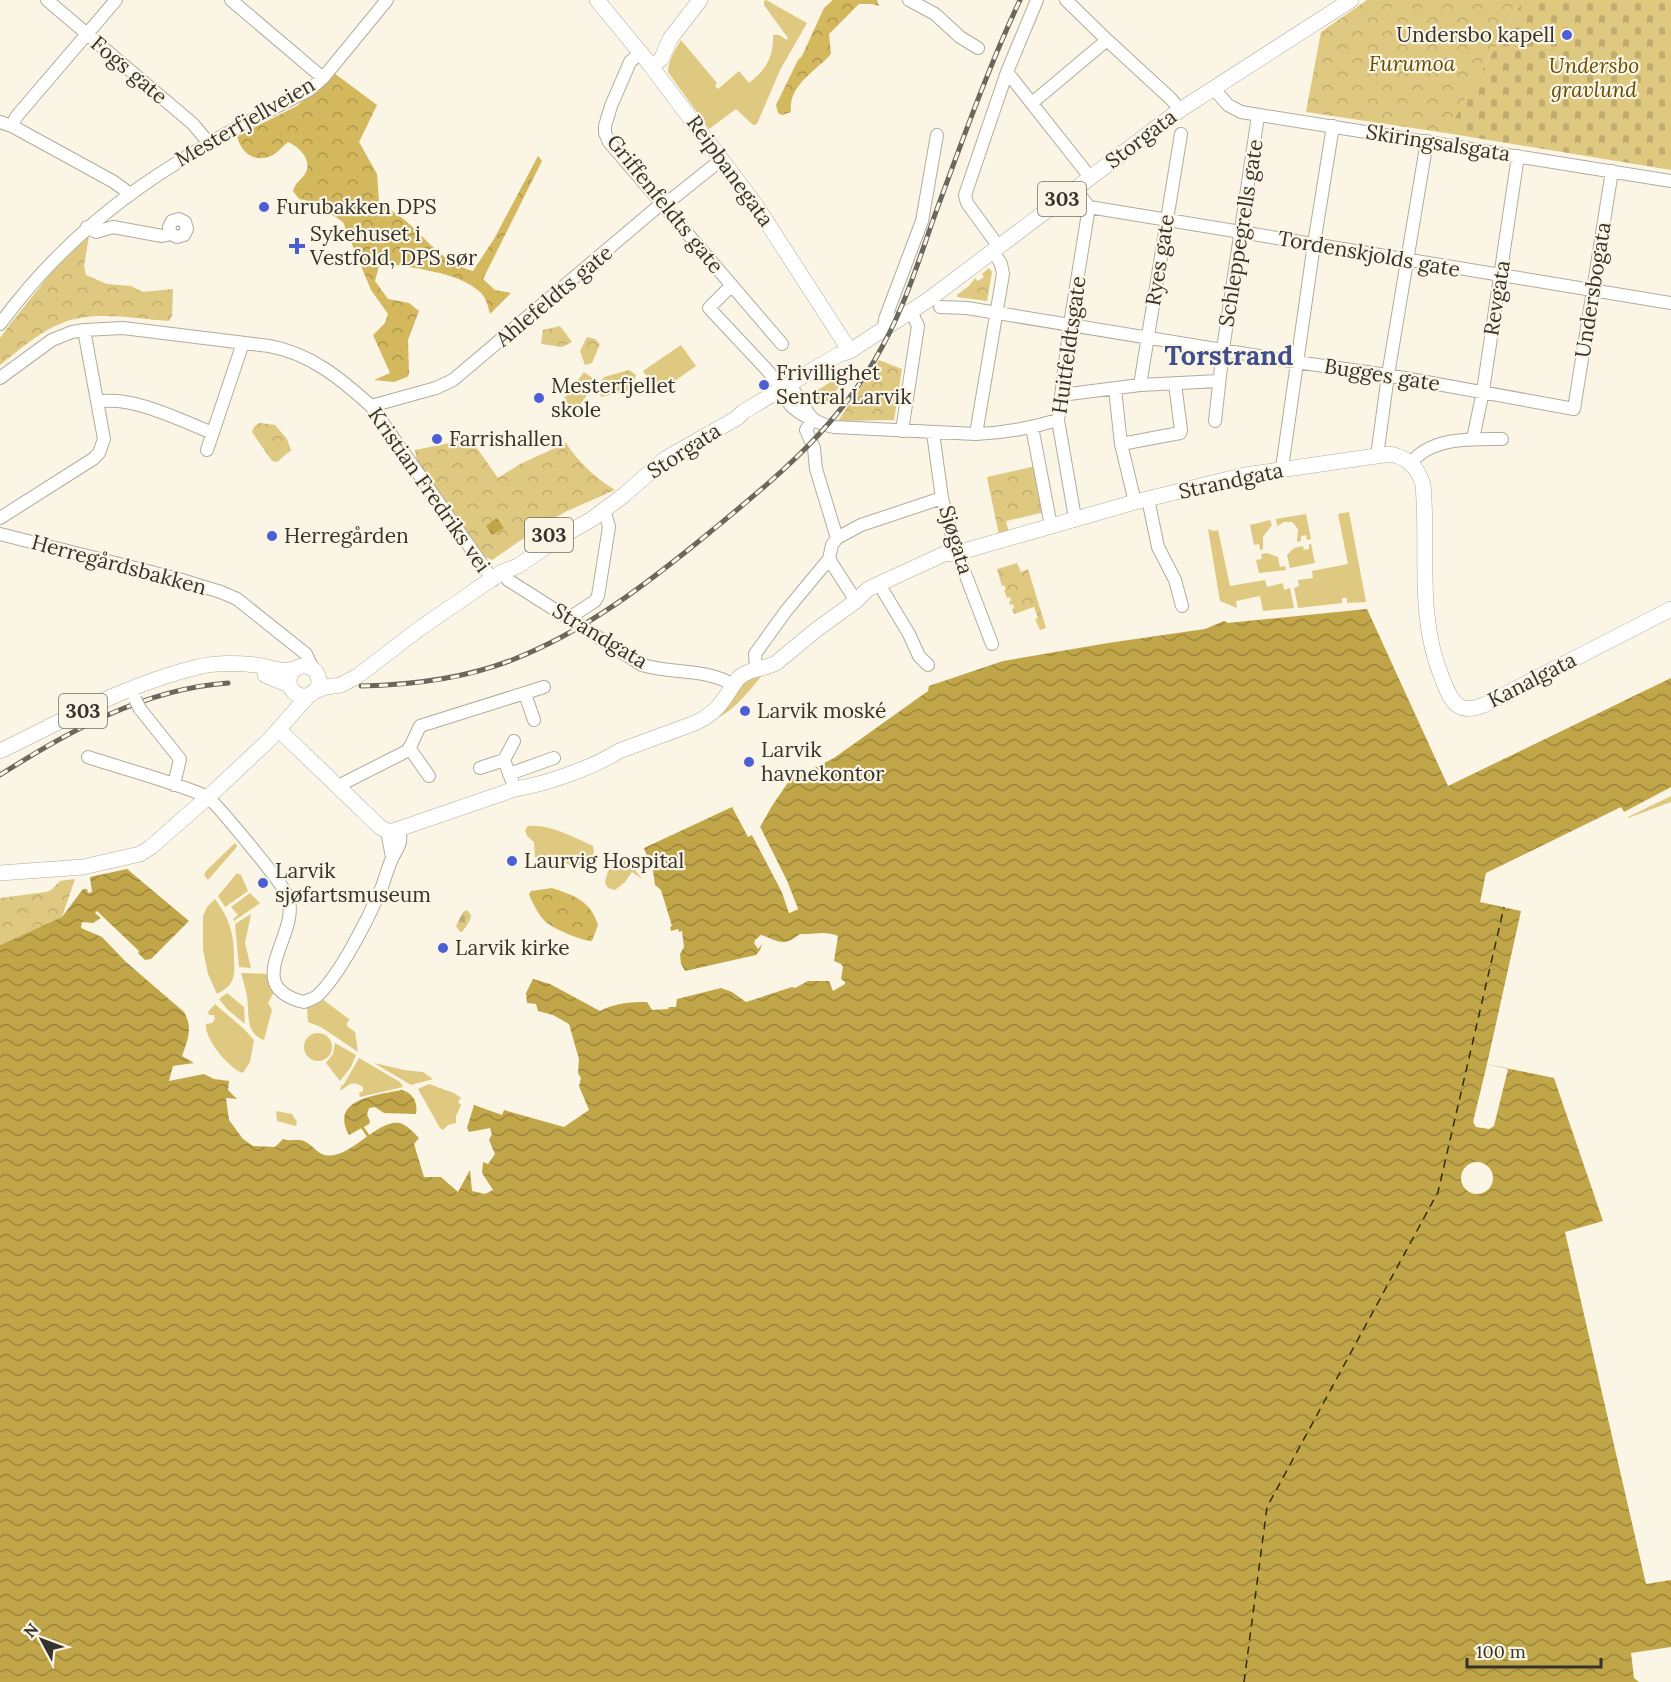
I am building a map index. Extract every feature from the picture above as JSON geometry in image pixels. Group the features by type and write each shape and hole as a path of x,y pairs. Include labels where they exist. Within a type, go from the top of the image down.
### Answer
{"main road":[{"name":"Reipbanegata","path":"597,0 723,159 794,262 850,351"},
{"path":"646,59 662,58 670,39 700,0"},
{"name":"Storgata","path":"313,693 326,687 341,685 359,675 419,629 498,576 514,559 560,528 604,509 624,495 665,459 737,418 743,412 787,391 842,360 850,351 911,311 996,249 1179,110 1352,0"},
{"name":"Strandgata","path":"733,685 756,661 769,667 776,663 856,601 861,594 881,587 944,554 957,553 1141,500 1245,475 1390,454 1410,463"},
{"name":"Kanalgata","path":"1410,463 1417,469 1424,485 1425,602 1430,640 1447,690 1454,703 1460,708 1471,709 1484,705 1671,609"},
{"name":"Storgata","path":"0,751 129,690 198,667 217,664 259,666 285,672 305,669 340,675 374,664"},
{"path":"0,873 83,867 140,854 166,836 208,797 281,727 313,693 319,682 305,669 290,674 291,698 281,727"},
{"name":"Storgata","path":"168,677 239,670 257,672 290,687"},
{"path":"281,727 380,827 393,830 512,782 532,779 583,760 619,751 680,730 703,719 723,701 733,685"},
{"name":"303","path":"290,687 300,696 313,693"}],"street":[{"name":"Fogs gate","path":"47,0 193,124 208,142"},
{"path":"116,0 16,117 6,124 114,182 129,194"},
{"path":"231,0 323,78"},
{"path":"909,0 935,14 960,37 978,48"},
{"path":"976,434 1003,273 996,249 967,203 965,195 1007,72 1037,0"},
{"path":"1066,0 1171,99 1179,110"},
{"name":"Mesterfjellveien","path":"0,324 40,273 87,227 129,194 208,142 309,90 323,78 385,1"},
{"path":"1032,103 1107,40"},
{"name":"Griffenfeldts gate","path":"646,59 630,62 611,106 604,133 661,204 782,344"},
{"path":"1007,72 1090,177"},
{"name":"Skiringsalsgata","path":"1214,89 1228,105 1241,112 1258,116 1671,181"},
{"name":"Schleppegrells gate","path":"1215,421 1223,349 1258,116"},
{"path":"1282,468 1333,126"},
{"name":"Ryes gate","path":"1140,386 1181,134"},
{"path":"884,328 885,319 922,220 937,135"},
{"path":"1377,456 1406,260 1427,141"},
{"name":"Revgata","path":"1473,439 1483,391 1518,156"},
{"name":"Ahlefeldts gate","path":"371,406 436,388 453,380 661,204 672,199 723,159"},
{"name":"Undersbogata","path":"1574,410 1612,171"},
{"path":"1075,189 1089,207"},
{"name":"Tordenskjolds gate","path":"1089,207 1671,303"},
{"name":"Huitfeldtsgate","path":"1075,518 1058,420 1070,324 1089,207"},
{"path":"87,227 96,232 113,227 162,236 171,234"},
{"path":"731,286 709,308 787,391 790,406 817,422 902,431 976,434 999,433 1058,420"},
{"name":"Bugges gate","path":"940,307 967,308 1388,375 1483,391 1574,410"},
{"path":"902,431 918,326 918,321 911,311"},
{"name":"Kristian Fredriks vei","path":"0,378 52,340 84,330 123,328 287,349 300,354 352,389 371,406 498,576"},
{"path":"0,518 99,453 104,439 84,330"},
{"path":"207,450 243,343"},
{"path":"1061,395 1140,386 1219,381"},
{"path":"1121,444 1180,433 1175,384"},
{"path":"1115,389 1121,444 1158,547 1175,580 1182,606"},
{"path":"98,402 109,400 143,406 213,433"},
{"path":"817,422 806,430 814,448 816,469 837,538"},
{"path":"1032,427 1051,526"},
{"name":"Sjøgata","path":"933,433 942,498 957,553 992,644"},
{"path":"1410,463 1418,453 1431,446 1473,439 1502,439"},
{"path":"756,661 786,611 829,559 832,545 837,538 861,525 942,498"},
{"path":"569,618 595,601 598,596 609,526 604,509"},
{"name":"Herregårdsbakken","path":"0,534 203,585 237,598 306,654 305,669"},
{"path":"829,559 856,601"},
{"name":"Strandgata","path":"498,576 508,580 642,665 712,675 733,685"},
{"path":"881,587 909,634 919,656 928,665"},
{"path":"338,786 410,749 420,726 544,687"},
{"path":"525,694 534,720"},
{"path":"136,701 180,759 174,785"},
{"path":"480,768 504,760 514,741"},
{"path":"410,749 429,776"},
{"path":"88,757 208,797 285,891 290,913 273,972 274,983 284,994 304,1002 316,997 354,942 381,888 392,857 393,830"},
{"path":"504,760 512,782 554,758"}],"green space":[{"path":"766,0 807,23 780,70 757,124 753,125 736,109 709,129 668,72 672,56 681,40 717,83 715,86 718,89 739,71 749,83 768,62 773,35 779,35 787,40 788,38 764,5"},
{"path":"833,0 877,0 879,6 859,4 829,34 831,54 798,86 791,102 791,112 782,115 778,113 776,105 824,8"},
{"name":"Furumoa","path":"1367,0 1523,0 1446,133 1306,112 1321,32"},
{"name":"Undersbo gravlund","path":"1523,0 1671,0 1671,170 1446,133"},
{"path":"334,73 377,105 359,142 377,174 379,202 406,221 445,257 463,268 473,271 494,239 538,156 542,161 483,279 495,290 511,293 490,314 482,294 459,279 433,271 380,262 375,281 388,299 409,303 419,311 408,340 409,374 394,382 374,380 390,373 373,335 385,323 388,314 371,290 343,222 314,202 299,199 293,191 307,169 304,155 288,142 273,155 255,157 245,152 237,136 297,106"},
{"path":"89,236 84,266 86,275 107,284 131,286 143,292 173,289 172,316 169,321 115,316 75,319 45,331 0,365 0,338 51,273"},
{"path":"989,268 992,272 987,301 957,297 975,278 978,281 984,277 982,274"},
{"path":"560,326 572,342 562,347 541,344 543,330"},
{"path":"587,337 595,339 600,344 592,363 585,365 580,351"},
{"path":"681,345 696,366 658,393 643,371"},
{"path":"879,360 902,369 894,420 838,421"},
{"path":"850,369 825,406 820,405 814,395 815,392"},
{"path":"629,370 636,375 631,390 601,397 598,385 604,377"},
{"path":"584,372 597,381 579,406 575,408 563,400"},
{"path":"259,423 275,425 287,439 291,450 277,462 272,461 252,432"},
{"path":"474,438 477,442 474,444 498,478 520,464 566,443 588,469 615,490 567,511 492,560 485,557 417,462 415,450"},
{"path":"1036,466 1045,512 1006,521 1009,533 999,535 987,477"},
{"path":"1349,512 1366,602 1347,603 1347,598 1342,598 1342,603 1298,608 1294,588 1299,586 1298,580 1313,578 1312,571 1348,564 1338,514"},
{"path":"1306,514 1311,539 1307,540 1306,535 1301,536 1301,541 1297,542 1298,529 1292,522 1284,522 1277,526 1276,519"},
{"path":"1270,520 1272,525 1263,537 1263,549 1260,550 1259,544 1254,545 1250,525"},
{"path":"1208,529 1218,530 1230,586 1265,580 1267,587 1283,583 1284,590 1290,588 1294,608 1263,611 1260,596 1236,601 1237,608 1220,601"},
{"path":"1309,544 1311,544 1315,563 1290,568 1287,555 1294,548 1303,546 1304,550 1309,549"},
{"path":"1267,553 1278,557 1280,567 1285,566 1286,570 1259,573 1256,560 1262,559 1261,554"},
{"path":"1017,563 1021,572 1028,569 1046,628 1040,630 1035,619 1038,618 1034,607 1014,614 1013,604 1010,605 1010,597 1007,598 1004,590 1006,589 1004,585 1002,586 997,569"},
{"path":"763,674 735,706 715,719 740,682"},
{"path":"1671,796 1671,802 1628,818 1628,817"},
{"path":"528,826 545,827 569,835 593,846 594,853 581,865 573,867 566,863 540,863 535,857 534,842 527,836 525,830"},
{"path":"235,843 237,846 235,849 208,880 204,875 206,871"},
{"path":"621,858 633,867 642,879 632,872 615,890 608,888 605,883 608,872 614,862"},
{"path":"237,873 241,875 248,891 225,907 218,896"},
{"path":"75,879 62,917 0,945 0,898 46,892 60,881"},
{"path":"552,888 581,900 591,910 598,925 592,941 558,929 541,917 529,894 531,891"},
{"path":"250,893 260,903 234,921 233,919 238,915 231,907"},
{"path":"215,899 227,918 234,946 232,982 217,994 208,974 203,949 203,916 207,907"},
{"path":"467,910 471,915 470,920 460,932 456,926 463,912"},
{"path":"251,914 245,943 251,968 239,967 235,924"},
{"path":"241,973 270,974 274,992 268,1003 272,1010 264,1040 253,1032 249,1022 247,994"},
{"path":"227,993 244,1007 245,1024 219,999"},
{"path":"321,998 350,1020 347,1026 355,1032 358,1052 321,1027 308,1022 307,1008"},
{"path":"215,1004 254,1040 250,1062 243,1073 231,1066 213,1045 206,1030 206,1024 212,1023 215,1019 214,1015 209,1015 208,1012"},
{"path":"318,1033 328,1037 332,1047 328,1057 318,1061 308,1057 304,1047 308,1037"},
{"path":"335,1043 356,1055 351,1067 340,1081 326,1063 333,1054"},
{"path":"359,1058 400,1082 403,1087 360,1097 359,1093 363,1091 363,1087 356,1084 351,1084 340,1091"},
{"path":"374,1063 423,1072 433,1079 411,1085"},
{"path":"429,1084 461,1098 458,1102 461,1105 456,1116 456,1123 448,1125 443,1130 418,1089"},
{"path":"276,1111 292,1114 297,1122 296,1126 277,1121"}],"water":[{"path":"497,518 504,528 492,535 486,526"},
{"path":"1367,609 1448,786 1671,678 1671,787 1624,812 1621,807 1486,873 1480,902 1521,911 1487,1064 1554,1078 1603,1221 1565,1232 1646,1584 1671,1580 1671,1647 1631,1653 1634,1678 1639,1682 0,1682 0,945 62,917 83,889 87,889 88,893 92,892 90,877 127,869 189,921 151,959 145,960 138,953 139,951 97,911 95,913 101,918 93,923 82,922 81,928 102,937 126,962 184,1012 189,1028 182,1056 194,1063 173,1066 169,1081 204,1074 214,1079 229,1081 228,1090 237,1099 226,1098 229,1120 243,1139 253,1146 275,1147 283,1139 301,1140 329,1156 351,1148 384,1126 400,1123 408,1127 419,1138 414,1144 424,1177 441,1177 458,1192 470,1170 472,1191 485,1194 493,1190 482,1173 483,1162 488,1164 495,1154 489,1140 492,1134 490,1128 469,1132 467,1128 474,1105 502,1115 504,1110 564,1127 589,1110 579,1086 581,1078 578,1073 579,1059 569,1024 553,1015 538,1011 536,1004 527,1003 526,993 533,979 550,984 600,1011 617,1005 641,1002 647,1002 652,1010 668,1009 676,1007 677,999 721,988 732,992 746,1002 795,988 808,981 829,981 833,991 845,984 841,979 843,967 834,961 838,936 828,933 800,934 785,942 761,935 754,943 758,949 762,944 756,955 685,971 681,964 680,954 684,947 682,931 679,932 678,929 671,931 672,926 661,890 655,885 652,864 644,848 732,807 748,837 752,835 782,892 789,913 798,909 760,827 772,806 789,781 834,758 928,691 929,686 1003,661 1205,629 1224,621 1228,623"},
{"path":"402,1090 414,1099 416,1114 384,1113 375,1107 369,1108 367,1115 369,1124 349,1135 344,1123 345,1113 350,1106 369,1097"}],"pier":[{"path":"760,827 798,909 789,913 782,892 752,835 755,833 784,890 791,909 794,908 785,882 758,829"},
{"path":"1487,1064 1508,1069 1494,1126 1489,1129 1476,1127 1473,1122"},
{"path":"1477,1162 1488,1167 1493,1178 1488,1189 1477,1194 1466,1189 1461,1178 1466,1167"}],"waterway":[{"path":"362,1127 369,1137"}],"ferry route":[{"path":"1244,1682 1267,1507 1438,1192 1504,907"}],"railway":[{"path":"361,686 419,682 475,672 512,660 565,635 591,620 663,570 759,492 805,449 846,402 865,376 891,331 976,104 1020,0"},
{"path":"0,775 80,728 137,703 197,687 228,683"}],"place":[{"name":"Undersbo kapell","path":"1567,35"},
{"name":"Furubakken DPS","path":"264,207"},
{"name":"Sykehuset i Vestfold, DPS sør","path":"297,246"},
{"name":"Frivillighet Sentral Larvik","path":"764,385"},
{"name":"Mesterfjellet skole","path":"539,398"},
{"name":"Farrishallen","path":"437,439"},
{"name":"Herregården","path":"272,536"},
{"name":"Larvik moské","path":"745,711"},
{"name":"Larvik havnekontor","path":"749,762"},
{"name":"Laurvig Hospital","path":"512,861"},
{"name":"Larvik sjøfartsmuseum","path":"263,883"},
{"name":"Larvik kirke","path":"443,948"}],"district":[{"name":"Torstrand","path":"1229,356"}]}
